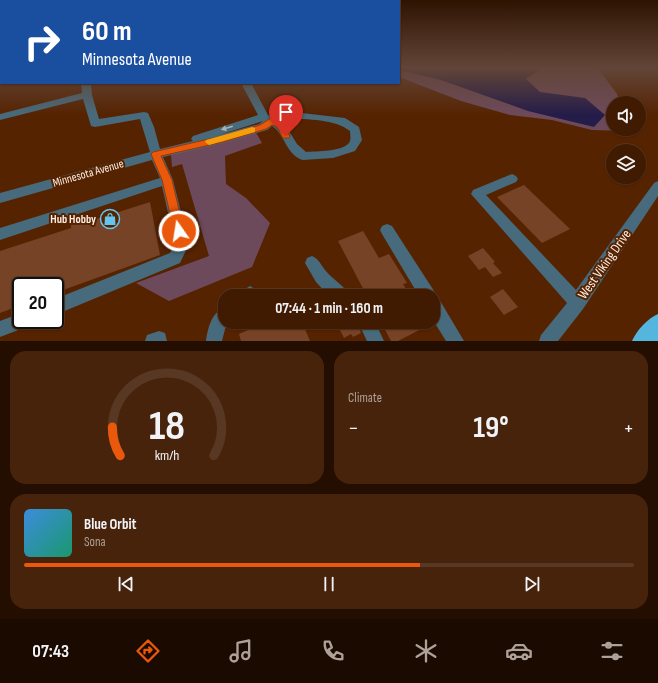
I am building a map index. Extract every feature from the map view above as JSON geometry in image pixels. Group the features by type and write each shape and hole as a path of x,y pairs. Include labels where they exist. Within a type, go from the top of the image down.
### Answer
{"highway":[{"path":"640,341 658,322"},
{"path":"655,341 658,336"}],"street":[{"path":"64,303 175,258 182,244 167,180 156,154 149,127 144,115 95,122 86,95 86,84"},
{"path":"247,84 268,119"},
{"path":"0,116 86,95"},
{"name":"Minnesota Avenue","path":"0,198 175,148 223,139 263,127 268,119 288,116 302,116 346,122 355,130 356,140 351,148 333,154 303,156 292,147 280,126 268,119"},
{"path":"512,179 477,194 577,303"},
{"path":"0,234 167,180"},
{"name":"West Viking Drive","path":"547,341 577,303 658,186"},
{"path":"387,230 424,289"},
{"path":"312,263 317,273 332,289"},
{"path":"440,316 456,341"},
{"path":"0,329 12,324"},
{"path":"214,341 218,325"},
{"path":"370,329 376,341"},
{"path":"153,341 159,339 159,341"}],"shaded area":[{"path":"417,84 610,84 618,96 606,96 606,130 592,130 552,120 510,115 461,101"},
{"path":"452,84 531,84 540,92 585,98 605,115 594,127 528,111"},
{"path":"255,131 262,143 225,156 226,184 246,198 270,223 252,267 169,301 136,283 209,256 182,164 172,167 171,155 184,149"}],"building":[{"path":"524,185 570,229 542,243 497,197"},
{"path":"150,202 160,255 64,290 64,277 12,277 12,308 0,313 0,251 71,228 71,225 81,222 81,224"},
{"path":"363,231 379,258 389,254 407,283 403,284 406,289 363,289 338,241"},
{"path":"483,248 502,273 493,277 485,267 479,270 468,256"},
{"path":"503,289 518,307 504,315 490,297"},
{"path":"250,329 305,329 310,341 241,341 239,334"},
{"path":"340,329 360,329 361,333 353,337 351,334 344,338"},
{"path":"385,329 421,329 398,341 391,341"}],"slow traffic":[{"path":"209,142 252,130"}],"place":[{"name":"Hub Hobby","path":"110,219"}],"route":[{"path":"179,231 167,180 156,154 175,148 223,139 263,127 271,121 280,126 286,136"}]}
